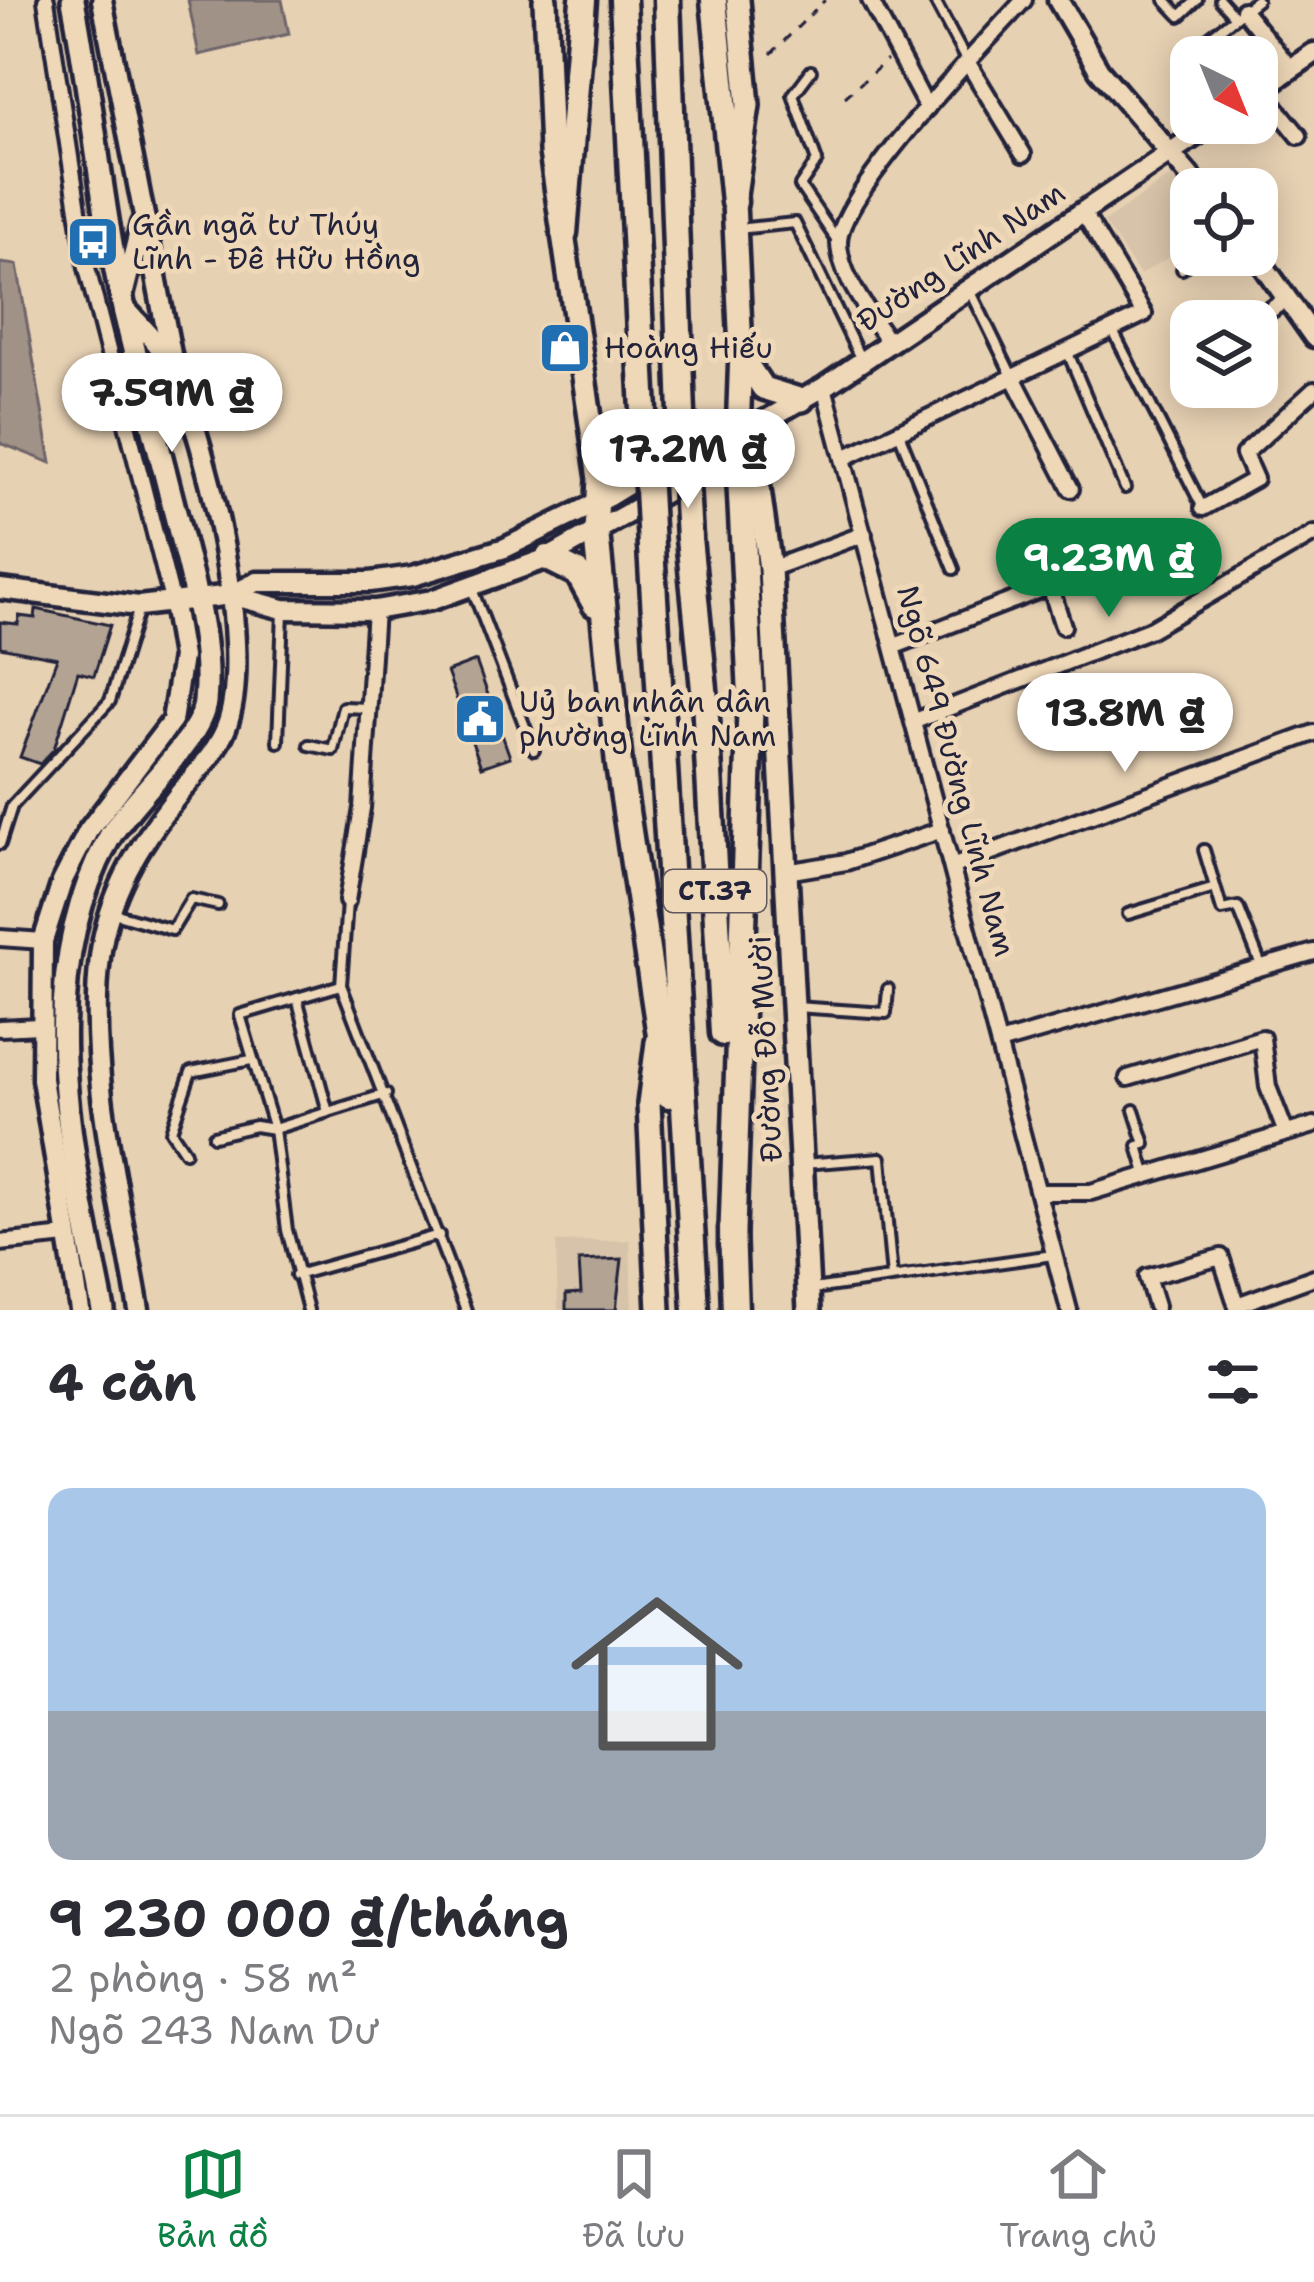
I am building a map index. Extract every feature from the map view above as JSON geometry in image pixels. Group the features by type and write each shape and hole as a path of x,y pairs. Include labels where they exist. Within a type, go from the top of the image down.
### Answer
{"highway":[{"path":"564,233 583,0"},
{"name":"CT.37","path":"622,0 696,1310"},
{"name":"CT.37","path":"667,0 682,414 705,699 735,1310"},
{"path":"714,0 734,202"},
{"path":"732,1245 751,696 738,436"},
{"path":"596,532 601,617 657,1036 688,1184"},
{"path":"548,558 578,573 601,617"}],"main road":[{"path":"73,0 123,303 197,599 207,671 203,720 135,799 106,843 82,898 66,966 64,1053 71,1130 104,1310"},
{"path":"545,0 551,152 599,502 596,532"},
{"name":"Đường Đỗ Mười","path":"738,0 748,105 734,202 741,350 738,436 755,468 770,569 809,1300"},
{"path":"741,350 745,367 763,388 802,400"},
{"path":"657,1036 649,1104 658,1310"}],"street":[{"path":"46,0 87,268 173,604 182,657 172,721 88,831 62,882 43,941 40,1026 49,1132 80,1310"},
{"path":"102,0 174,369 205,473 231,595 238,656 226,729 128,867 108,912 100,957 100,1056 139,1310"},
{"path":"870,0 927,108"},
{"path":"889,342 842,264 839,243 851,208 927,108 1024,0"},
{"path":"1058,0 1099,70 1181,168"},
{"path":"1239,13 1306,63 1278,80"},
{"path":"968,63 1023,154"},
{"path":"1278,112 1299,136"},
{"name":"Đường Lĩnh Nam","path":"231,595 284,609 375,610 471,588 548,558 703,472 738,436 824,387 1183,144"},
{"path":"846,457 1144,314 1084,212"},
{"path":"144,213 123,303 174,369"},
{"path":"1270,276 1314,337"},
{"path":"1278,305 1286,299"},
{"path":"1013,377 1071,489"},
{"name":"Ngõ 649 Đường Lĩnh Nam","path":"824,387 1002,1042 1069,1310"},
{"path":"1203,508 1255,479 1244,454 1314,390"},
{"path":"768,419 782,452"},
{"name":"Đường Lĩnh Nam","path":"0,589 139,606 231,595 257,582 413,576 505,548 599,502 696,443 738,436"},
{"path":"770,569 865,534"},
{"path":"915,721 1150,629 1314,534"},
{"path":"895,646 1050,586 1063,626"},
{"path":"347,901 362,808 375,610"},
{"path":"954,866 1314,733"},
{"path":"787,872 846,862 942,830"},
{"path":"0,938 43,941"},
{"path":"1002,1042 1314,952"},
{"path":"0,1028 40,1026"},
{"path":"1128,1078 1262,1038 1268,1087 1286,1133"},
{"path":"1039,1192 1090,1192 1314,1124"},
{"path":"0,1243 66,1236"},
{"path":"1156,1306 1147,1277 1221,1257 1238,1308 1314,1277"}],"lane":[{"path":"935,0 968,63"},
{"path":"1165,0 1180,16 1197,0"},
{"path":"1220,0 1239,13"},
{"path":"1210,36 1257,0"},
{"path":"812,70 793,95 817,160 800,186 839,243"},
{"path":"735,229 795,223 861,360"},
{"path":"969,287 1013,377"},
{"path":"1112,330 1203,508"},
{"path":"1068,351 1126,488"},
{"path":"898,431 954,568"},
{"path":"471,588 534,750"},
{"path":"0,844 12,806 110,701 139,606"},
{"path":"278,742 284,609"},
{"path":"308,745 333,750 343,707 369,708"},
{"path":"1204,850 1222,910 1238,907 1261,967"},
{"path":"1128,914 1215,888"},
{"path":"108,912 172,930 191,898 218,905"},
{"path":"347,901 341,985 466,1310"},
{"path":"308,1310 296,1275 274,1129 240,1015 341,985"},
{"path":"794,1007 886,1013 888,988"},
{"path":"297,998 328,1112"},
{"path":"185,1152 171,1131 191,1072 251,1060"},
{"path":"214,1136 255,1126 274,1129 386,1094"},
{"path":"1134,1110 1145,1144 1138,1146 1146,1173"},
{"path":"802,1164 880,1158 892,1276"},
{"path":"296,1275 439,1235"},
{"path":"809,1300 892,1276 1055,1255"}],"path":[{"path":"771,54 825,0"},
{"path":"845,97 896,49"}],"shaded area":[{"path":"188,0 282,0 289,34 199,55"},
{"path":"1170,177 1170,256 1140,275 1104,222"},
{"path":"0,263 17,265 51,463 0,443"},
{"path":"630,1240 632,1310 558,1310 556,1242"}],"building":[{"path":"36,609 110,625 94,676 78,672 54,749 40,764 20,757 57,658 0,647 0,622 18,624 19,616 35,618"},
{"name":"Uỷ ban nhân dân phường Lĩnh Nam","path":"476,661 510,757 481,767 447,672"},
{"path":"622,1259 616,1310 566,1310 566,1294 581,1293 579,1261"}],"place":[{"name":"Gần ngã tư Thúy Lĩnh - Đê Hữu Hồng","path":"93,242"},
{"name":"Hoàng Hiếu","path":"565,348"},
{"name":"Uỷ ban nhân dân phường Lĩnh Nam","path":"480,719"}]}
